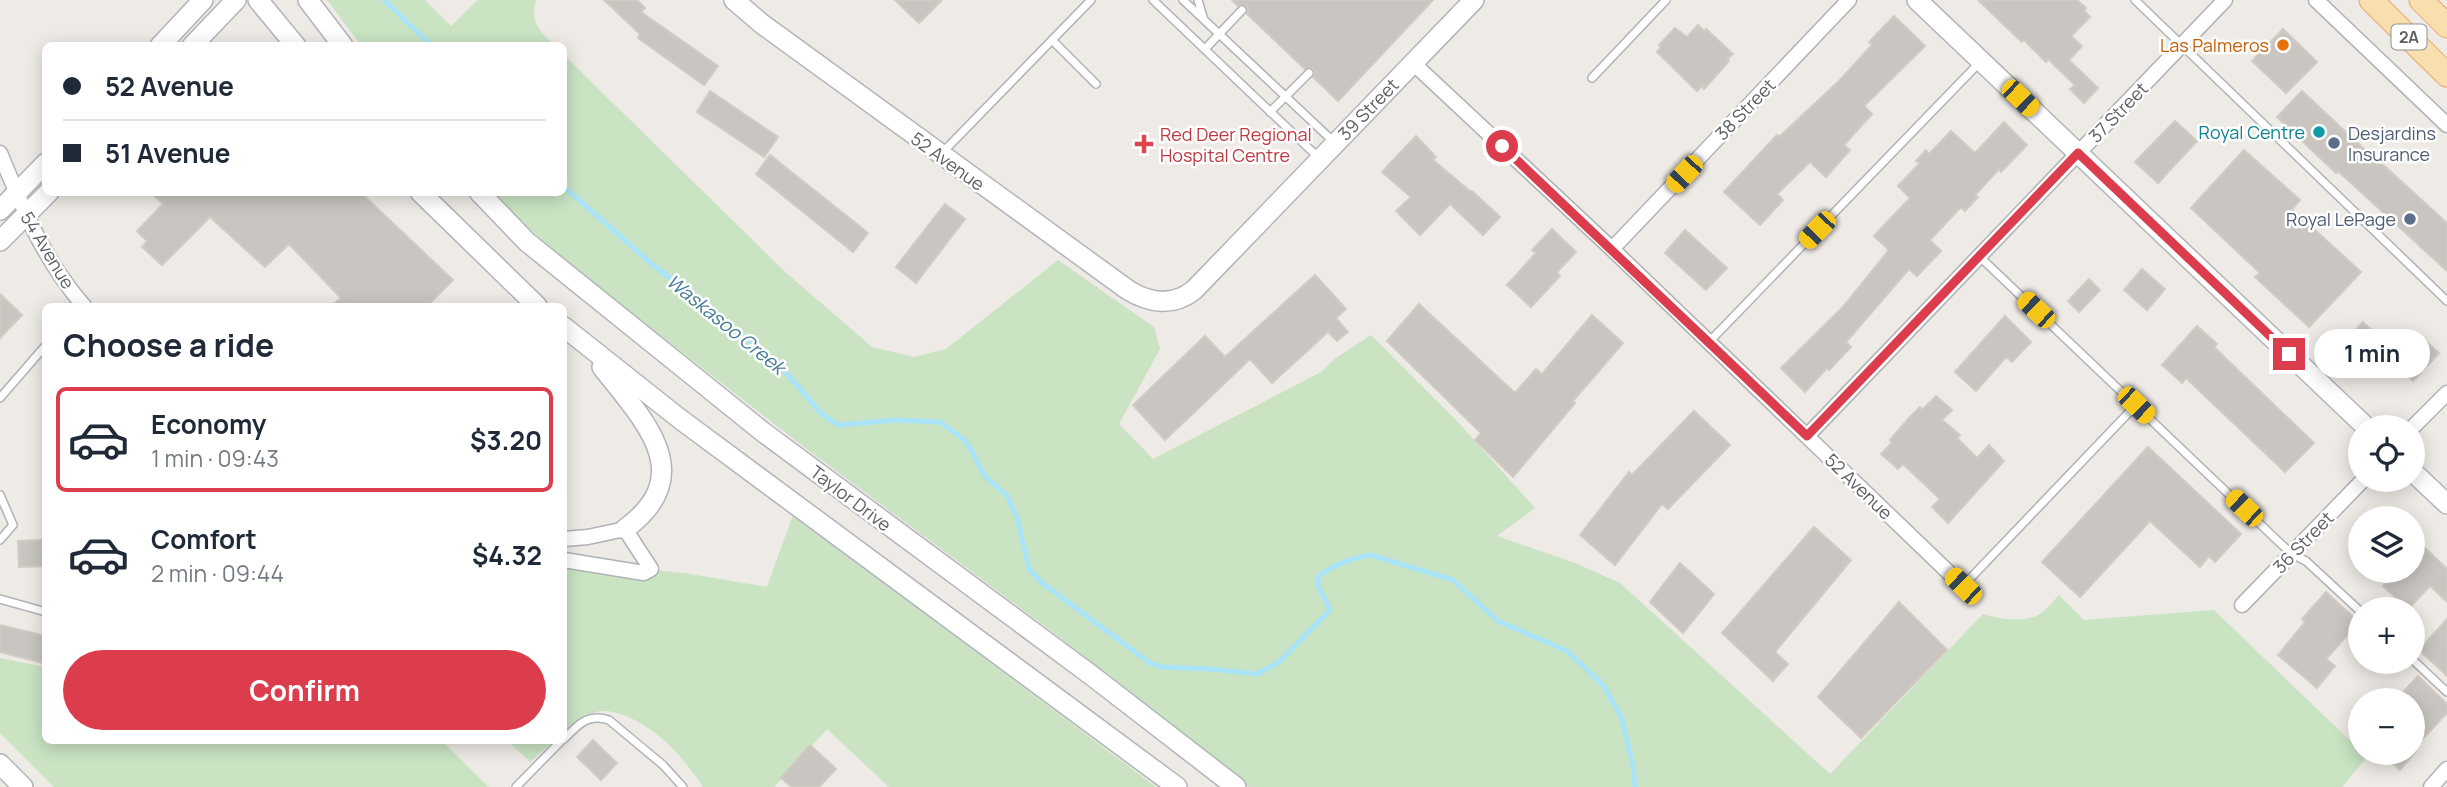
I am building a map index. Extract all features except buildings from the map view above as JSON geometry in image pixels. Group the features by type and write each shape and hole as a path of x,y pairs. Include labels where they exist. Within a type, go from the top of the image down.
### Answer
{"main road":[{"path":"165,40 188,0"},
{"path":"165,40 203,0"},
{"path":"196,42 236,0"},
{"path":"258,0 293,42"},
{"path":"308,0 340,42"},
{"name":"52 Avenue","path":"734,0 762,24 1128,290 1150,301 1171,301"},
{"name":"39 Street","path":"1171,301 1185,297 1194,290 1474,0"},
{"path":"1917,0 2353,415"},
{"name":"2A","path":"2371,0 2447,75"},
{"name":"2A","path":"2421,0 2447,26"},
{"path":"0,210 42,167"},
{"path":"0,242 45,196"},
{"path":"424,196 534,303"},
{"name":"Taylor Drive","path":"483,196 538,251 763,432 1236,787"},
{"path":"567,330 680,418 1177,787"},
{"path":"584,344 648,427 661,460 662,478 656,496 641,517 625,529"},
{"path":"2425,483 2447,504"},
{"path":"0,764 23,787"}],"street":[{"name":"38 Street","path":"1612,249 1849,0"},
{"name":"37 Street","path":"1807,436 2225,0"},
{"path":"2316,0 2447,125"},
{"name":"52 Avenue","path":"1413,63 1612,249 1966,589"},
{"name":"54 Avenue","path":"0,153 25,216 80,303"},
{"path":"2425,416 2447,393"},
{"name":"36 Street","path":"2242,605 2351,492"},
{"path":"567,539 625,529 651,569 644,573 567,560"},
{"path":"2431,787 2447,769"}],"lane":[{"path":"941,155 1091,0"},
{"path":"1153,0 1320,160"},
{"path":"1183,0 1336,143"},
{"path":"1198,0 1204,18"},
{"path":"1592,78 1666,0"},
{"path":"2135,0 2447,301"},
{"path":"1205,49 1242,10"},
{"path":"1052,40 1096,84"},
{"path":"1709,342 1982,61"},
{"path":"1270,112 1309,73"},
{"path":"1980,257 2292,554 2306,561 2348,600"},
{"path":"0,398 42,350"},
{"path":"1966,589 2136,405"},
{"path":"0,495 13,525 0,540"},
{"path":"0,599 42,611"},
{"path":"2425,671 2447,692"},
{"path":"567,736 588,718 600,717 609,720 663,765 683,787"},
{"path":"516,787 559,744"}],"green space":[{"path":"327,0 425,0 451,26 478,0 536,0 534,14 537,26 551,42 359,42"},
{"path":"567,58 783,270 872,347 914,357 946,349 1058,260 1154,327 1160,349 1119,424 1153,459 1321,372 1336,358 1371,335 1457,421 1535,508 1497,536 1575,563 1620,583 1830,774 1983,614 2006,619 2030,618 2043,612 2059,595 2084,620 2214,610 2348,739 2348,765 2360,765 2342,787 1249,787 1054,633 804,447 584,276 491,196 567,196"},
{"path":"793,515 1156,787 889,787 827,729 774,787 703,787 686,763 666,742 630,718 609,711 595,712 567,731 567,562 684,573 767,587"},
{"path":"0,658 42,666 42,744 445,744 489,787 54,787 0,733"},
{"path":"511,744 550,744 530,762"}],"waterway":[{"name":"Waskasoo Creek","path":"384,0 428,42"},
{"name":"Waskasoo Creek","path":"567,190 653,265 777,362 830,420 839,425 896,420 940,422 966,441 984,475 1007,496 1017,517 1029,569 1042,583 1150,663 1162,667 1257,674 1279,662 1329,611 1318,586 1319,576 1344,562 1371,555 1453,580 1498,621 1567,651 1604,686 1622,719 1635,787"}],"place":[{"name":"Las Palmeros","path":"2283,45"},
{"name":"Royal Centre","path":"2319,132"},
{"name":"Desjardins Insurance","path":"2334,143"},
{"name":"Red Deer Regional Hospital Centre","path":"1144,144"},
{"name":"Royal LePage","path":"2410,219"}],"route":[{"path":"1502,146 1807,436 2078,153 2289,354"}]}
